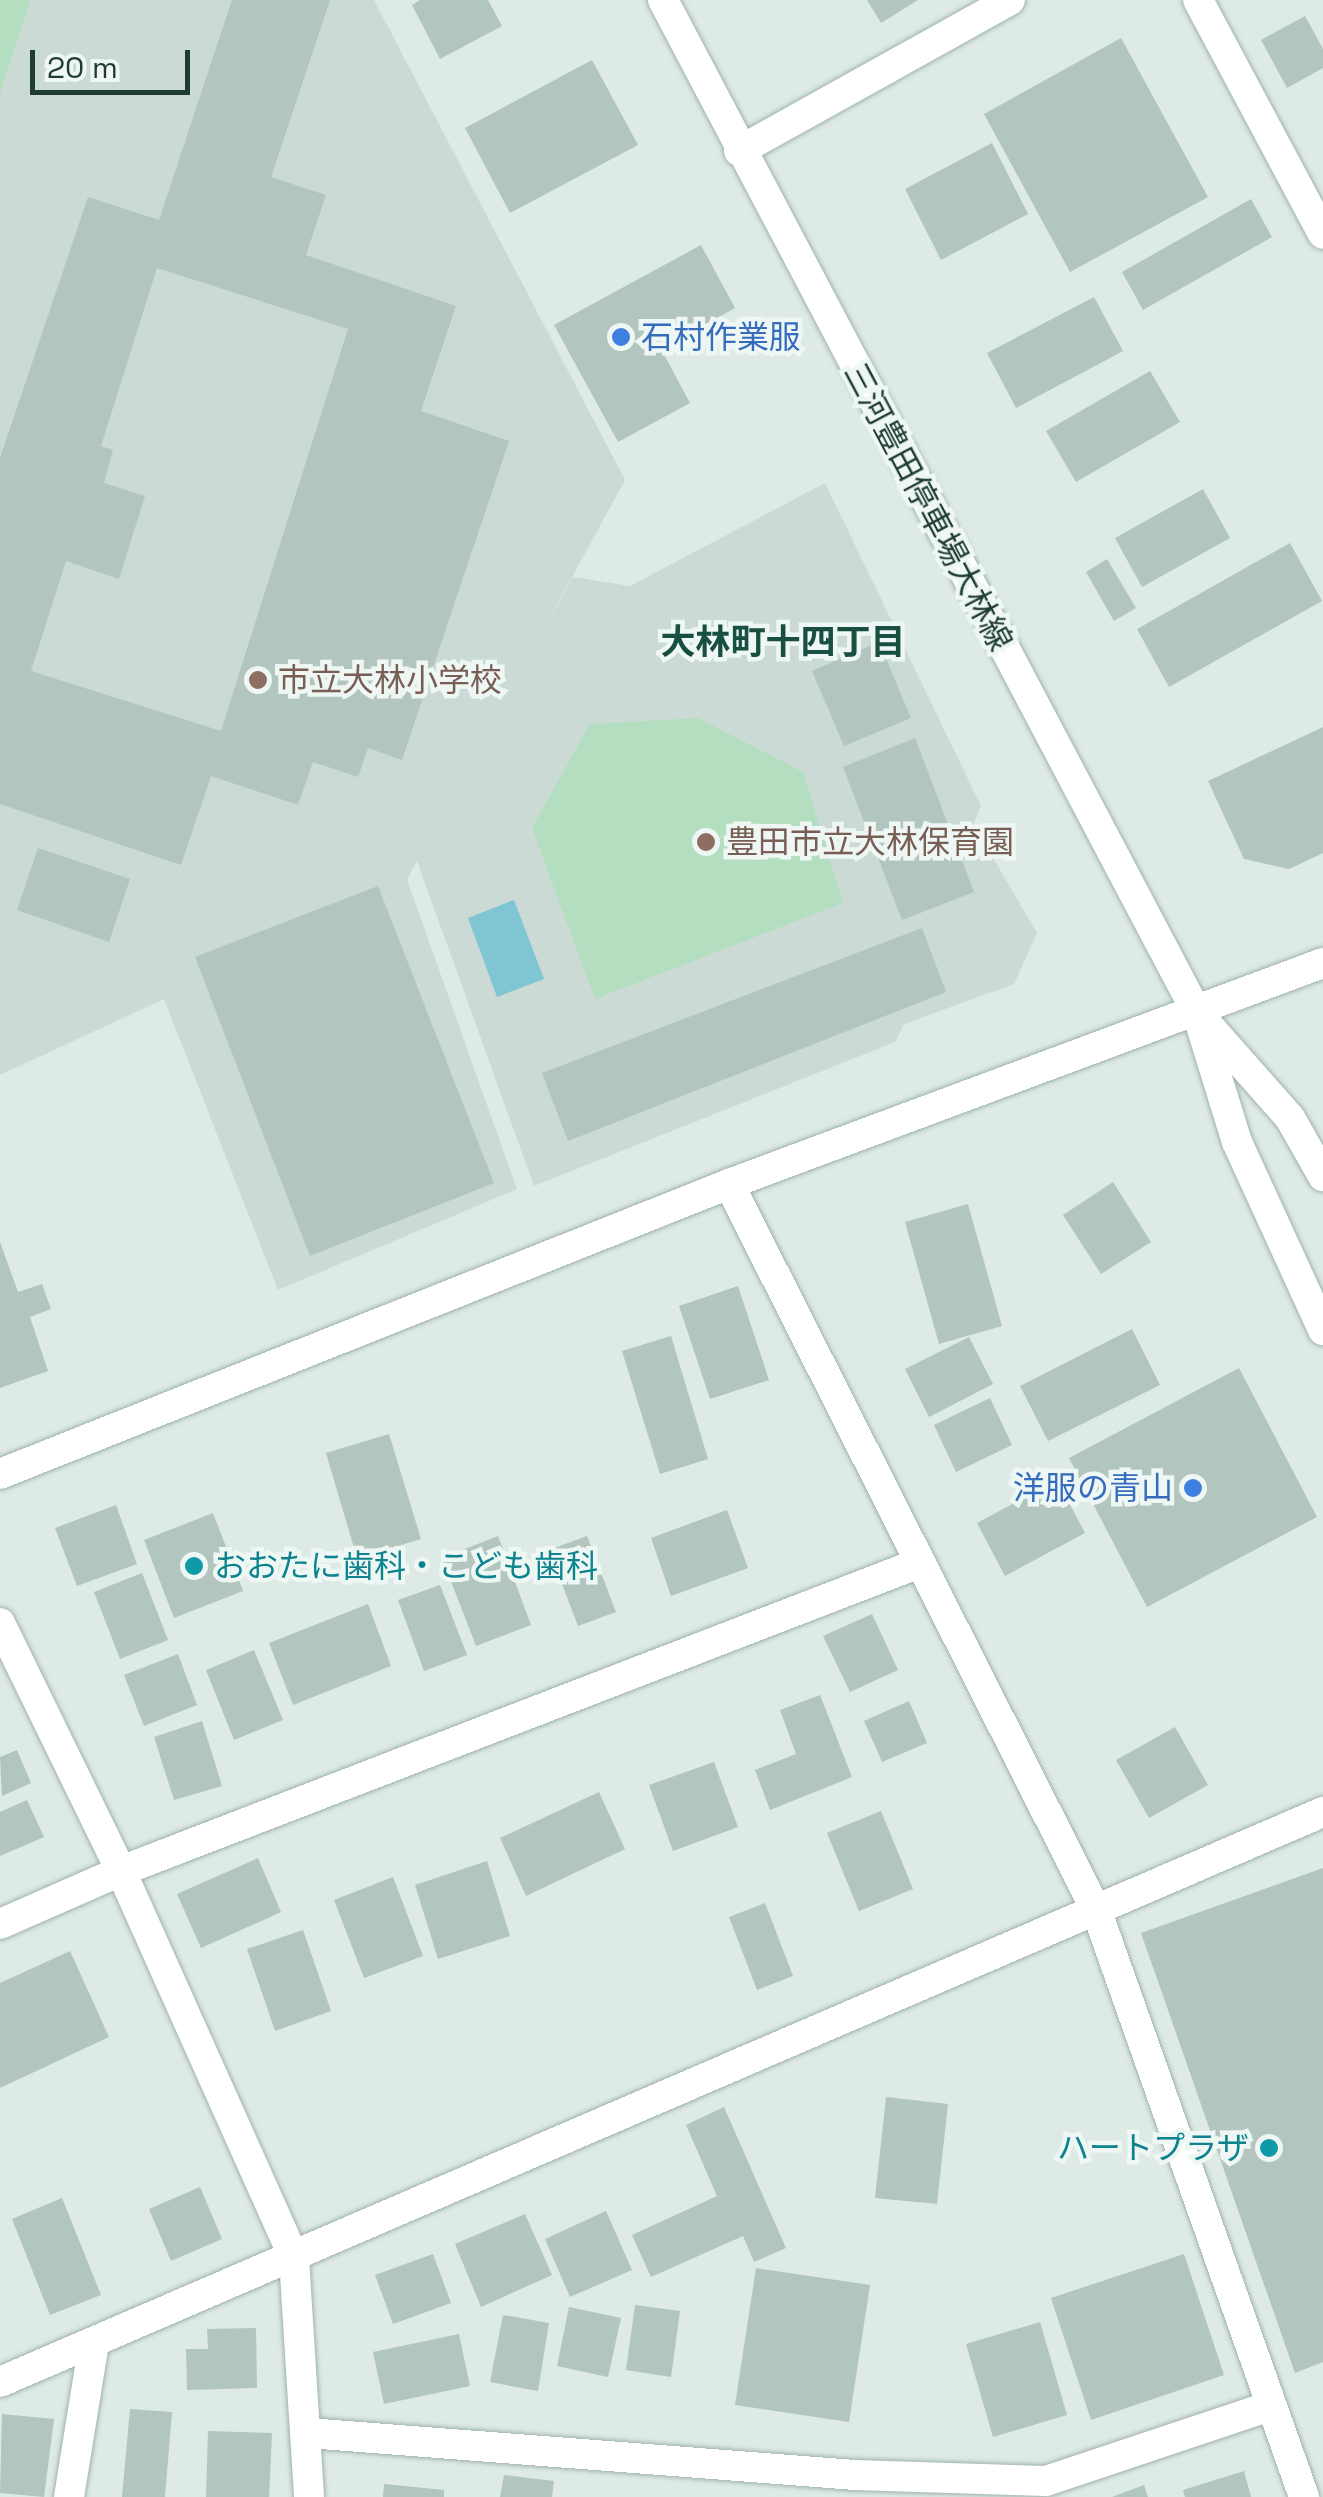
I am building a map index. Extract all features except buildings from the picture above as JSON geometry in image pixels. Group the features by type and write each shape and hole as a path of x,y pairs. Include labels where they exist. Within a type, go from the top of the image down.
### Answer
{"street":[{"name":"三河豊田停車場大林線","path":"663,0 739,151 1197,1013 1237,1142 1323,1330"},
{"path":"739,151 1010,0"},
{"path":"1198,0 1323,234"},
{"path":"0,1474 729,1184 1323,963"},
{"name":"三河豊田停車場大林線","path":"1197,1013 1290,1118 1323,1176"},
{"path":"729,1184 917,1564 1097,1912 1304,2497"},
{"path":"0,1924 121,1871 917,1564"},
{"path":"0,1623 121,1871 294,2258 308,2433 309,2497"},
{"path":"0,2382 1323,1812"},
{"path":"69,2497 94,2343"},
{"path":"308,2433 854,2486 1046,2482 1270,2406"}],"shaded area":[{"name":"市立大林小学校","path":"0,0 374,0 625,480 531,652 573,577 630,586 825,483 981,806 973,824 1037,933 1014,984 904,1024 895,1042 534,1186 417,861 407,880 517,1189 278,1290 164,999 0,1075"}],"green space":[{"path":"0,0 30,0 0,94"},
{"path":"698,718 803,772 843,903 595,999 532,828 590,724"}],"water":[{"path":"514,900 544,979 497,997 468,918"}],"place":[{"name":"石村作業服","path":"621,337"},
{"name":"市立大林小学校","path":"258,680"},
{"name":"豊田市立大林保育園","path":"706,842"},
{"name":"洋服の青山","path":"1193,1488"},
{"name":"おおたに歯科・こども歯科","path":"194,1566"},
{"name":"ハートプラザ","path":"1269,2148"}],"district":[{"name":"大林町十四丁目","path":"783,642"}]}
